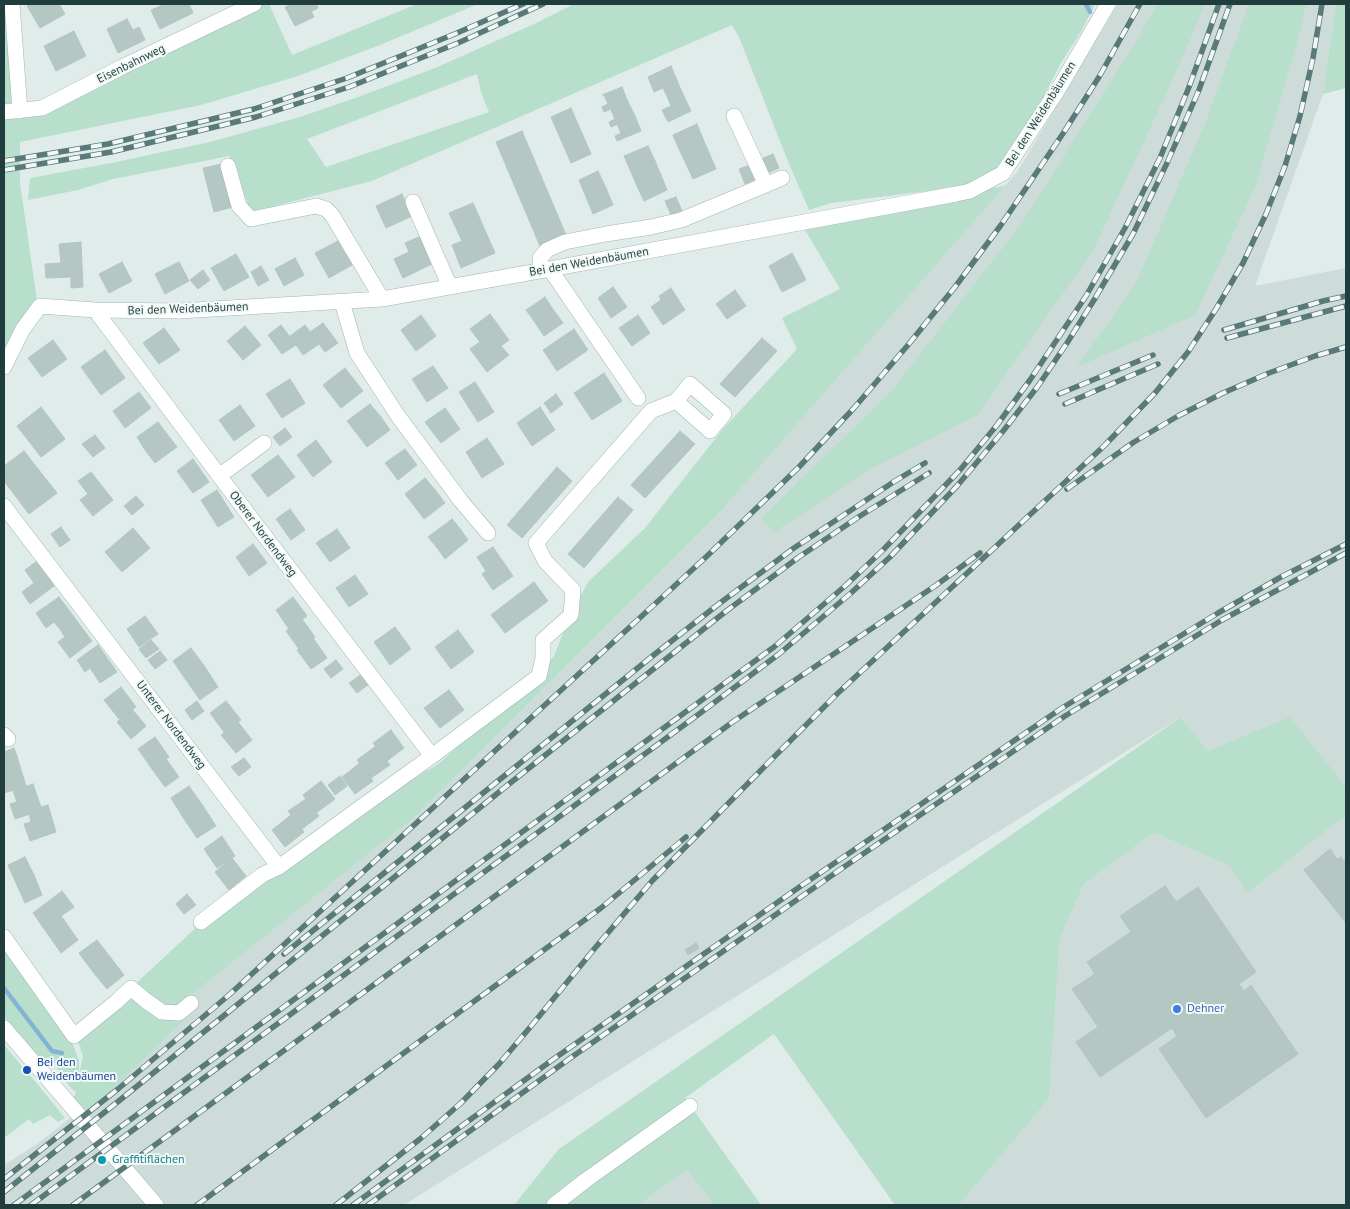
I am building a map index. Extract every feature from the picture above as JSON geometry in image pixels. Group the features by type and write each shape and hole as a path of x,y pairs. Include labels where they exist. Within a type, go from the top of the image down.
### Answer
{"street":[{"path":"12,4 20,110"},
{"name":"Eisenbahnweg","path":"4,112 42,108 122,67 254,4"},
{"name":"Bei den Weidenbäumen","path":"4,367 23,329 40,306 95,310 179,311 382,299 970,191 1003,173 1059,88 1108,4"},
{"path":"734,116 766,185"},
{"path":"228,166 239,206 251,219 316,206 326,209 332,214 382,299"},
{"path":"638,398 545,270 540,258 547,250 565,242 681,220 782,178"},
{"path":"413,202 450,287"},
{"path":"342,302 357,353 398,416 488,533"},
{"name":"Oberer Nordendweg","path":"95,310 432,756"},
{"path":"201,922 262,875 279,867 539,676 543,658 543,640 571,615 574,590 545,561 536,543 652,411 676,401"},
{"path":"219,476 264,443"},
{"name":"Unterer Nordendweg","path":"4,506 279,867"},
{"path":"4,937 74,1036 131,988 162,1012 178,1013 191,1003"},
{"path":"4,1028 156,1205"},
{"path":"554,1205 690,1106"}],"shaded area":[{"path":"1118,4 1336,4 1323,94 1255,286 1346,268 1346,786 1290,718 1208,751 1181,717 404,1205 4,1205 4,1165 40,1142 116,1081 189,997 416,816 723,509 1017,172"},
{"path":"1346,815 1346,1205 959,1205 1049,1099 1060,938 1084,884 1154,833 1228,865 1248,893"},
{"path":"705,1155 743,1205 639,1205"}],"green space":[{"path":"4,4 13,4 20,110 254,4 269,4 292,55 417,4 478,4 380,45 298,76 201,105 20,142 20,183 37,301 4,356"},
{"path":"574,4 1095,4 1043,98 1000,167 961,187 831,203 809,210 739,37 732,25 372,181 251,212 229,156 113,179 78,190 28,200 30,178 210,142 300,117 435,68","holes":["477,74 481,92 489,112 326,167 307,139"]},
{"path":"1157,4 1204,4 1171,83 1093,251 977,415 871,469 774,532 762,518 893,389 1022,223 1138,38"},
{"path":"1249,4 1306,4 1302,25 1256,185 1195,315 1077,367 1136,283 1204,126"},
{"path":"1336,4 1346,4 1346,88 1323,94"},
{"path":"1005,186 723,509 416,816 189,997 197,1007 89,1112 67,1101 75,1095 76,1091 62,1078 55,1064 48,1068 4,1017 4,948 73,1045 79,1060 79,1074 83,1056 76,1036 116,1002 201,923 357,810 437,765 536,678 554,656 573,608 589,581 645,528 723,429 797,349 782,318 840,289 801,223"},
{"path":"1181,717 1208,751 1290,717 1346,786 1346,815 1248,893 1228,865 1154,833 1084,884 1060,938 1049,1099 959,1205 895,1205 774,1034 685,1098 761,1205 714,1205 687,1169 639,1205 514,1205 559,1149"},
{"path":"4,1045 65,1118 58,1122 50,1115 33,1124 29,1119 4,1138"}],"building":[{"path":"31,4 59,4 65,14 40,28 27,6"},
{"path":"165,4 189,4 193,13 160,29 151,10"},
{"path":"292,4 308,4 314,17 295,26 285,7"},
{"path":"308,4 316,4 318,8 312,11"},
{"path":"127,19 133,30 139,27 145,40 118,53 107,29"},
{"path":"74,31 86,56 56,71 44,46"},
{"path":"671,66 681,90 667,96 663,88 654,92 648,77"},
{"path":"622,87 628,102 604,112 602,107 608,104 604,95 602,95"},
{"path":"681,90 691,111 668,122 662,110 671,106 667,96"},
{"path":"628,102 635,116 611,127 609,122 615,119 611,110"},
{"path":"571,108 591,154 571,163 551,117"},
{"path":"635,116 641,131 617,141 615,136 621,133 617,124"},
{"path":"697,124 703,139 679,149 673,135"},
{"path":"522,131 566,235 540,246 496,142"},
{"path":"703,139 710,155 687,166 679,149"},
{"path":"648,146 655,161 631,172 624,156"},
{"path":"773,154 779,168 768,173 761,159"},
{"path":"710,155 716,169 693,179 687,166"},
{"path":"655,161 661,175 637,186 631,172"},
{"path":"222,164 233,207 214,212 203,168"},
{"path":"750,165 756,179 745,184 739,169"},
{"path":"598,171 606,188 586,197 579,180"},
{"path":"661,175 667,190 644,201 637,186"},
{"path":"606,188 613,205 593,214 586,197"},
{"path":"402,194 412,216 386,228 376,206"},
{"path":"676,197 682,211 671,215 665,201"},
{"path":"473,203 495,253 461,268 452,245 462,241 449,213"},
{"path":"421,236 434,263 403,278 394,259 409,252 405,243"},
{"path":"338,241 352,265 329,278 315,253"},
{"path":"81,242 83,287 71,288 71,277 46,278 45,264 61,263 59,244"},
{"path":"792,253 800,268 776,280 769,266"},
{"path":"236,254 249,277 224,291 211,268"},
{"path":"295,258 304,275 284,286 275,269"},
{"path":"122,262 132,281 109,293 99,274"},
{"path":"179,262 189,281 165,294 155,274"},
{"path":"261,266 269,280 258,286 251,272"},
{"path":"800,268 806,280 782,292 776,280"},
{"path":"203,270 210,280 198,289 190,280"},
{"path":"613,287 627,307 611,318 598,298"},
{"path":"671,288 685,310 663,325 651,307 661,300 659,296"},
{"path":"735,290 746,306 727,319 716,304"},
{"path":"545,297 552,308 534,321 526,310"},
{"path":"552,308 563,323 544,336 534,321"},
{"path":"490,314 509,340 501,346 509,355 487,372 470,349 480,342 470,329"},
{"path":"421,315 436,336 416,351 401,330"},
{"path":"638,315 650,333 632,346 619,328"},
{"path":"323,323 338,343 325,352 310,332"},
{"path":"281,325 296,345 282,354 268,335"},
{"path":"305,325 319,344 303,355 290,336"},
{"path":"245,326 261,345 243,360 227,341"},
{"path":"164,328 180,350 159,364 143,343"},
{"path":"574,329 588,350 557,371 543,350"},
{"path":"762,338 777,351 735,397 720,384"},
{"path":"53,340 67,359 42,377 28,358"},
{"path":"105,350 125,378 101,395 81,367"},
{"path":"433,366 448,388 427,402 412,379"},
{"path":"345,368 363,391 341,408 323,385"},
{"path":"604,373 622,401 592,420 574,393"},
{"path":"290,379 305,403 282,418 266,394"},
{"path":"475,382 494,412 478,422 459,392"},
{"path":"139,392 151,408 125,428 113,411"},
{"path":"556,394 563,404 551,413 544,403"},
{"path":"370,404 381,417 358,435 347,421"},
{"path":"240,405 255,426 234,441 219,420"},
{"path":"41,407 65,439 41,457 17,426"},
{"path":"540,407 555,430 532,446 517,423"},
{"path":"445,408 460,429 441,443 425,422"},
{"path":"381,417 390,430 367,447 358,435"},
{"path":"158,422 167,434 145,450 137,437"},
{"path":"285,428 292,437 280,446 273,437"},
{"path":"680,431 695,444 645,498 631,485"},
{"path":"167,434 177,447 155,463 145,450"},
{"path":"95,435 105,448 93,457 82,444"},
{"path":"487,438 504,464 482,478 466,452"},
{"path":"316,440 332,462 313,477 297,455"},
{"path":"405,449 417,465 398,480 385,463"},
{"path":"24,451 57,493 29,514 4,481 4,466"},
{"path":"278,455 295,477 268,497 251,475"},
{"path":"193,459 209,482 193,493 177,471"},
{"path":"557,467 572,481 522,538 507,525"},
{"path":"91,472 113,500 93,516 80,500 88,494 78,481"},
{"path":"425,478 436,491 415,507 405,494"},
{"path":"217,490 234,517 218,527 201,500"},
{"path":"436,491 445,503 424,519 415,507"},
{"path":"136,496 144,505 132,515 124,506"},
{"path":"618,497 633,510 584,568 568,554"},
{"path":"290,509 305,530 291,540 276,519"},
{"path":"452,519 461,530 438,549 428,537"},
{"path":"61,527 70,540 60,547 51,534"},
{"path":"133,528 150,548 122,572 105,552"},
{"path":"337,529 350,548 330,562 316,543"},
{"path":"461,530 468,540 445,559 438,549"},
{"path":"253,544 267,563 249,576 236,557"},
{"path":"493,547 513,576 493,590 482,574 486,571 477,557"},
{"path":"37,561 54,586 30,604 22,592 34,583 25,570"},
{"path":"355,575 368,594 349,607 336,588"},
{"path":"534,582 548,601 505,633 491,615"},
{"path":"59,597 74,617 59,628 54,622 46,628 36,613"},
{"path":"293,597 307,616 289,629 276,610"},
{"path":"145,616 158,634 139,647 127,629"},
{"path":"74,617 92,641 70,658 58,642 65,637 59,628"},
{"path":"302,619 315,637 299,649 286,631"},
{"path":"395,627 411,649 390,665 374,642"},
{"path":"458,630 474,652 451,669 435,647"},
{"path":"313,638 327,658 311,669 297,650"},
{"path":"151,640 159,649 146,658 139,649"},
{"path":"98,645 117,672 100,683 90,668 85,672 77,660"},
{"path":"191,648 205,667 186,680 173,661"},
{"path":"160,651 167,660 155,669 148,660"},
{"path":"336,660 343,669 331,678 324,669"},
{"path":"205,667 218,687 200,700 186,680"},
{"path":"362,674 369,684 357,693 349,683"},
{"path":"121,687 136,707 119,719 104,700"},
{"path":"449,690 464,710 440,728 424,708"},
{"path":"197,701 204,711 192,720 185,710"},
{"path":"226,701 241,720 224,732 210,713"},
{"path":"132,709 146,726 131,739 117,722"},
{"path":"238,722 252,740 236,753 221,735"},
{"path":"391,730 404,748 387,761 373,743"},
{"path":"155,737 169,757 152,769 138,749"},
{"path":"376,746 390,765 371,778 357,760"},
{"path":"14,748 18,759 4,764 4,752"},
{"path":"244,758 251,767 239,776 231,767"},
{"path":"166,759 179,777 165,787 152,769"},
{"path":"18,760 26,786 4,793 4,764"},
{"path":"360,763 373,781 355,794 342,777"},
{"path":"340,776 347,786 335,795 328,785"},
{"path":"321,781 335,799 316,813 303,795"},
{"path":"33,784 42,810 15,819 10,804 17,802 13,791"},
{"path":"189,786 203,806 184,819 171,798"},
{"path":"306,799 319,816 302,829 288,811"},
{"path":"48,805 56,832 30,841 24,824 31,822 29,814 42,810 41,807"},
{"path":"203,806 216,826 197,838 184,819"},
{"path":"291,815 304,832 285,847 272,830"},
{"path":"222,836 235,856 217,868 204,849"},
{"path":"1330,849 1337,859 1341,857 1344,861 1346,859 1346,923 1304,870"},
{"path":"25,857 34,875 16,883 8,865"},
{"path":"232,858 246,876 229,890 215,872"},
{"path":"34,875 42,895 25,903 16,883"},
{"name":"Dehner","path":"1165,886 1176,902 1198,887 1256,972 1239,984 1244,991 1251,985 1298,1054 1206,1118 1159,1049 1177,1036 1172,1028 1100,1077 1076,1042 1098,1027 1072,989 1095,974 1087,962 1131,932 1120,916"},
{"path":"62,891 74,907 61,916 64,920 47,933 33,913"},
{"path":"187,894 196,905 184,914 176,904"},
{"path":"64,920 78,940 61,953 47,933"},
{"path":"97,940 111,958 93,972 79,953"},
{"path":"696,943 699,948 688,955 685,950"},
{"path":"111,958 124,975 107,989 93,972"}],"waterway":[{"path":"1086,4 1090,12"},
{"path":"4,988 52,1051 62,1053"}],"railway":[{"path":"4,161 108,144 254,109 347,78 523,4"},
{"path":"4,170 111,152 256,117 349,87 458,43 543,4"},
{"path":"4,1179 118,1089 229,995 705,558 799,467 854,408 908,345 955,287 1001,225 1099,77 1140,4"},
{"path":"14,1205 774,647 845,586 883,550 960,470 997,425 1030,380 1086,296 1125,228 1160,158 1189,87 1219,4"},
{"path":"31,1205 779,654 890,557 957,486 1004,430 1038,386 1094,300 1133,234 1167,163 1199,90 1230,4"},
{"path":"336,1205 420,1139 461,1103 499,1064 652,881 838,693 1104,446 1155,393 1188,352 1216,309 1243,263 1266,214 1285,166 1300,116 1313,58 1322,4"},
{"path":"1224,330 1346,296"},
{"path":"1227,338 1346,306"},
{"path":"1067,489 1134,442 1178,416 1223,393 1269,373 1346,347"},
{"path":"1059,394 1153,355"},
{"path":"1065,404 1158,364"},
{"path":"284,954 720,603 794,548 925,463"},
{"path":"4,1192 725,612 799,557 929,473"},
{"path":"353,1205 555,1058 798,888 1062,708 1218,613 1281,577 1346,544"},
{"path":"73,1205 734,721 935,586 980,553"},
{"path":"368,1205 569,1059 841,869 1065,716 1222,620 1346,553"},
{"path":"197,1205 601,908 686,837"}],"place":[{"name":"Dehner","path":"1177,1009"},
{"name":"Bei den Weidenbäumen","path":"27,1070"},
{"name":"Graffitiflächen","path":"102,1160"}]}
